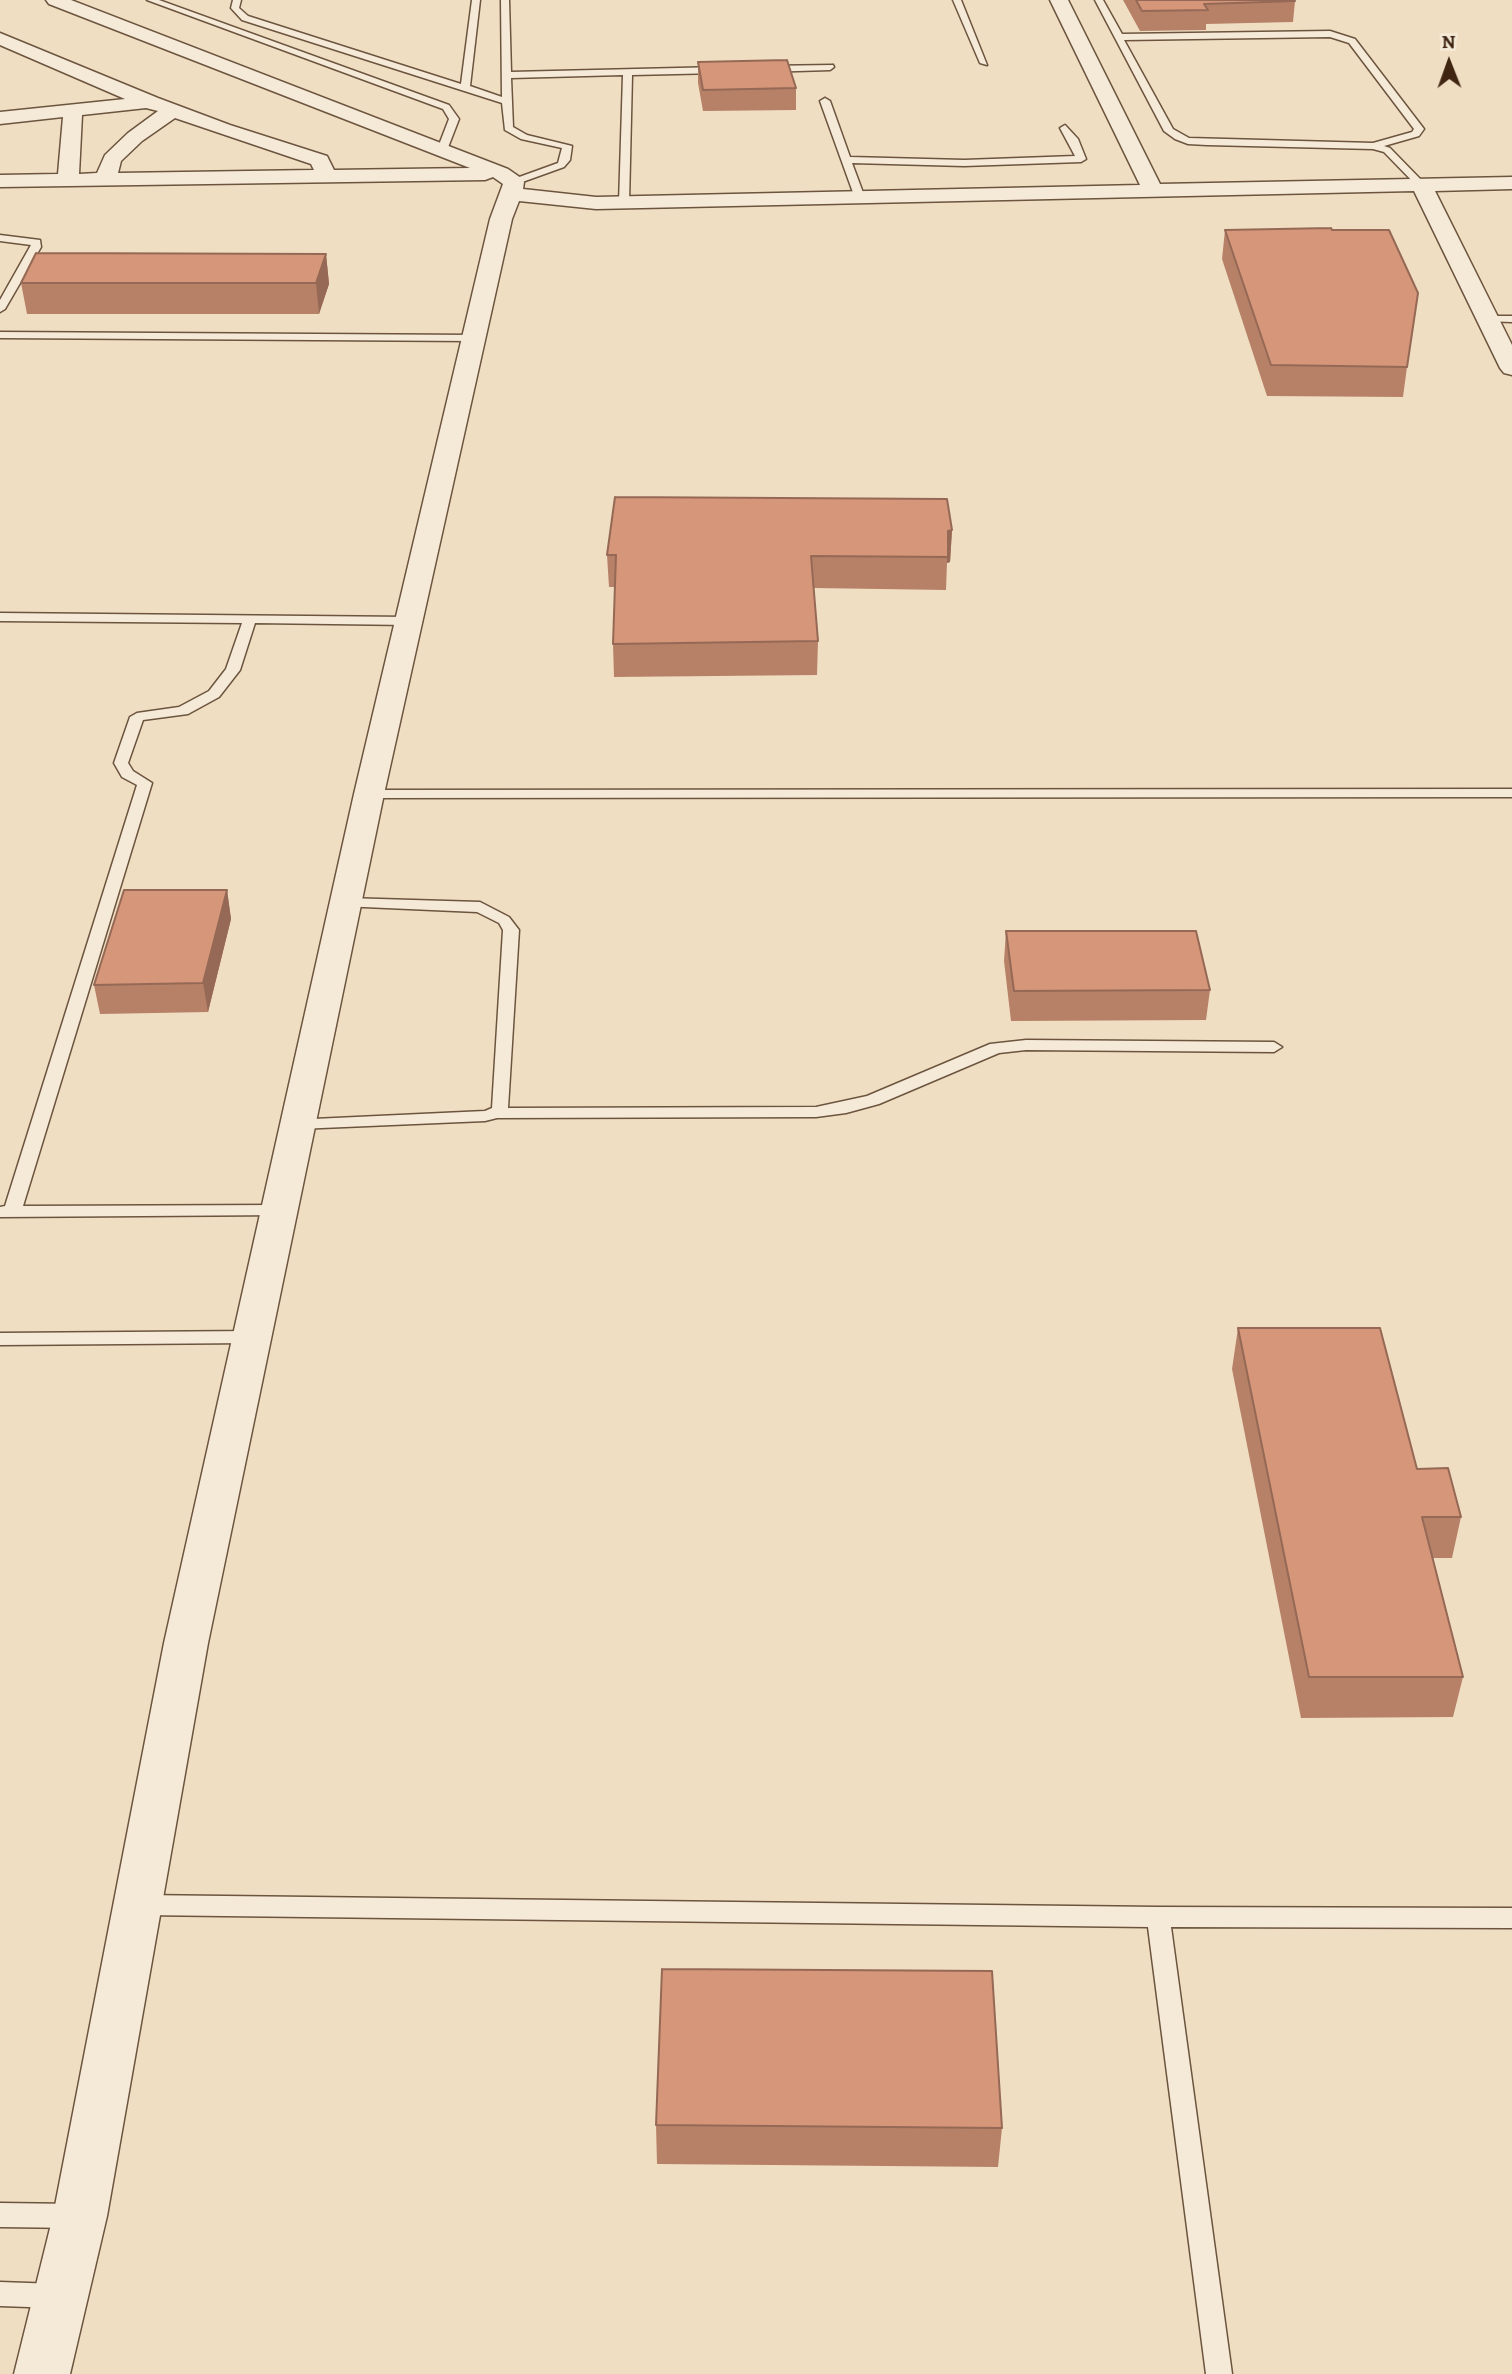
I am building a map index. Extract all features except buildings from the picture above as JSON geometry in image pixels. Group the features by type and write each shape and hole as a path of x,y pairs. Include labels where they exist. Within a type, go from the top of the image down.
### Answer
{"street":[{"path":"55,0 442,150 510,184"},
{"path":"1059,0 1153,191"},
{"path":"3,42 150,102 320,160 327,177"},
{"path":"8,63 34,54"},
{"path":"0,118 150,102"},
{"path":"68,180 73,110"},
{"path":"105,180 113,159 135,137 173,110"},
{"path":"194,178 223,129"},
{"path":"0,181 327,177 510,184 596,203 1512,183"},
{"path":"42,2374 80,2216 186,1643 369,794 510,184"},
{"path":"1422,186 1512,368"}],"lane":[{"path":"150,0 446,107 454,119 442,150"},
{"path":"237,0 235,8 245,18 507,101"},
{"path":"466,89 476,0"},
{"path":"505,0 508,128 524,138 566,146 565,160 561,165 510,184"},
{"path":"957,0 984,63"},
{"path":"1099,0 1169,131 1178,137 1188,141 1207,142 1373,146 1387,150 1422,186"},
{"path":"1119,37 1342,36 1352,41 1419,129 1416,134 1373,146"},
{"path":"749,69 830,68"},
{"path":"506,75 735,70"},
{"path":"624,203 628,72"},
{"path":"825,101 860,198"},
{"path":"846,160 964,163 1081,159 1065,128"},
{"path":"0,238 36,242 36,247 0,309"},
{"path":"1488,319 1512,319"},
{"path":"0,335 474,338"},
{"path":"0,617 409,621"},
{"path":"250,620 233,670 214,694 183,711 137,717 121,763 127,774 145,783 6,1212 279,1211"},
{"path":"369,794 1512,793"},
{"path":"346,903 480,907 503,920 511,930 500,1108 497,1113"},
{"path":"298,1124 485,1116 497,1113 817,1112 846,1108 873,1100 996,1048 1026,1045 1274,1047"},
{"path":"0,1339 252,1337"},
{"path":"136,1905 1158,1917 1512,1918"},
{"path":"1158,1917 1219,2374"},
{"path":"0,2215 80,2216"},
{"path":"0,2294 60,2296"}]}
